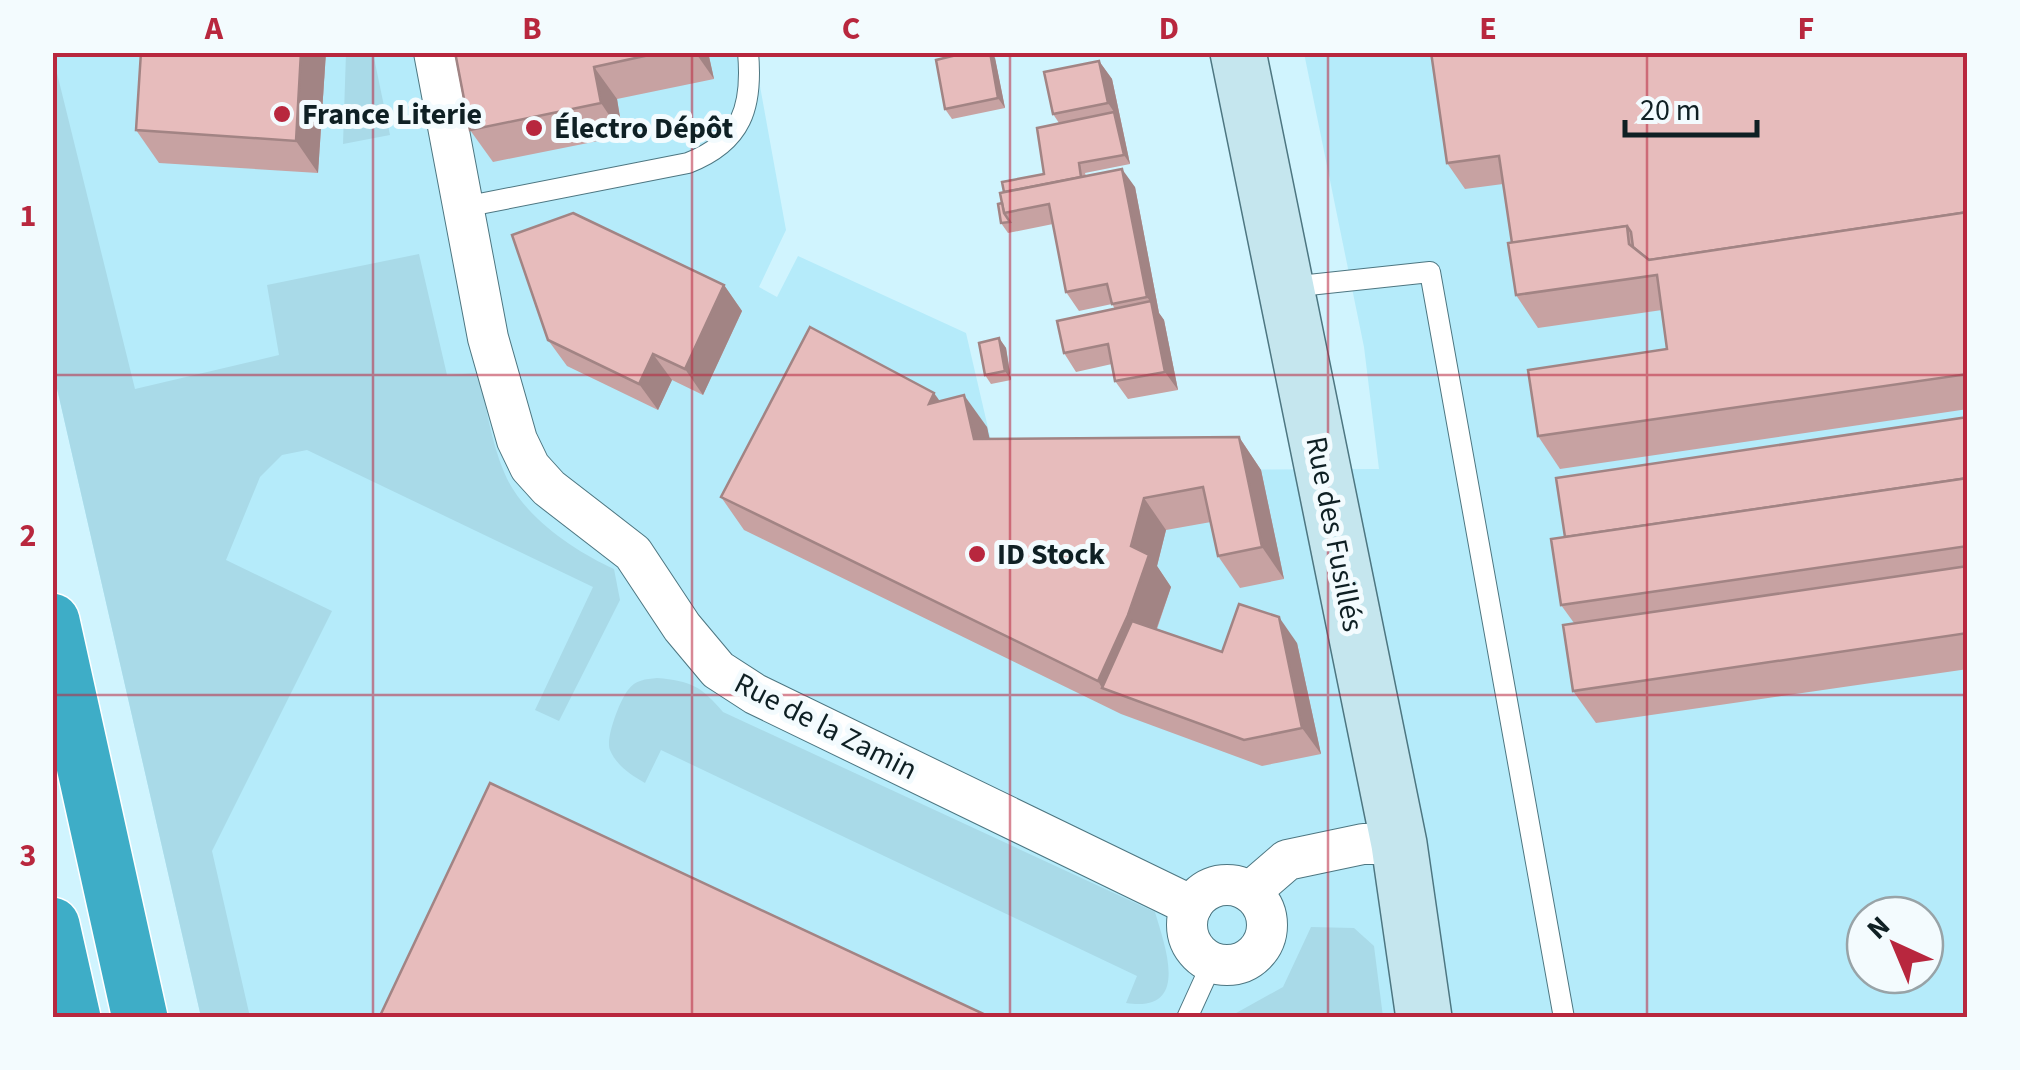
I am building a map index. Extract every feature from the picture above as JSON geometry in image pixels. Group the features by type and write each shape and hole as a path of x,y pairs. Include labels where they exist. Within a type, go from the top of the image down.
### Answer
{"highway":[{"path":"52,621 140,1018"},
{"path":"52,926 73,1018"}],"main road":[{"name":"Rue des Fusillés","path":"1238,52 1399,844 1424,1018"}],"street":[{"name":"Rue de la Zamin","path":"434,52 488,338 518,440 530,467 549,488 633,553 682,627 718,670 755,694 1192,906"},
{"path":"1250,892 1288,860 1363,844 1399,844"},
{"path":"1225,885 1250,892 1266,912 1268,926 1259,950 1238,964 1212,963 1192,946 1187,918 1192,906 1212,888 1225,885"}],"lane":[{"path":"464,207 688,162 714,153 734,134 750,92 748,52"},
{"path":"1286,288 1430,272 1564,1018"},
{"path":"1187,1018 1212,963"}],"shaded area":[{"path":"52,53 754,53 786,230 759,287 777,297 798,256 966,333 998,471 1379,469 1364,347 1304,53 1967,53 1967,1017 201,1017 53,371"},
{"path":"52,53 135,389 279,355 267,285 419,254 447,375 479,373 496,448 512,488 550,530 614,569 620,600 559,721 535,710 593,587 307,450 282,455 260,477 226,560 332,611 212,851 250,1017 201,1017 53,371"},
{"path":"346,53 373,53 390,135 343,144"},
{"path":"657,678 694,686 723,712 1155,912 1167,959 1166,988 1159,998 1146,1003 1126,1003 1137,976 661,750 645,783 640,780 616,760 610,750 610,737 617,710 628,690 637,682"},
{"path":"1311,927 1354,928 1374,946 1383,1017 1229,1017 1283,987"}],"building":[{"path":"141,52 301,52 296,141 136,130"},
{"path":"455,52 663,52 594,67 601,103 470,130"},
{"path":"969,52 990,52 998,98 945,109 936,60"},
{"path":"1431,52 1968,52 1968,212 1649,260 1633,247 1627,226 1512,243 1499,156 1447,163"},
{"path":"1099,61 1108,103 1053,114 1044,72"},
{"path":"1114,112 1124,155 1079,163 1081,177 1004,192 1002,182 1044,174 1037,128"},
{"path":"1122,169 1147,297 1112,304 1107,284 1066,292 1049,204 1004,213 1000,193"},
{"path":"1002,203 1010,222 1001,223 998,204"},
{"path":"1968,212 1968,374 1538,436 1528,370 1667,349 1657,275 1516,295 1508,243 1627,226 1629,244 1649,260"},
{"path":"573,213 724,285 685,369 653,354 639,384 548,340 512,235"},
{"path":"1151,301 1165,372 1115,381 1108,344 1064,353 1057,321"},
{"name":"ID Stock","path":"810,327 934,393 929,404 964,395 974,439 1239,437 1262,547 1218,556 1203,487 1144,498 1131,546 1149,555 1128,615 1098,681 721,497"},
{"path":"999,338 1005,371 985,375 979,343"},
{"path":"1968,417 1968,478 1565,537 1556,478"},
{"path":"1968,478 1968,546 1561,605 1551,539"},
{"path":"1968,566 1968,633 1573,691 1563,625"},
{"path":"1239,604 1279,617 1302,728 1244,740 1102,688 1132,621 1222,652"},
{"path":"490,783 992,1018 379,1018"}],"place":[{"name":"France Literie","path":"282,114"},
{"name":"Électro Dépôt","path":"534,128"},
{"name":"ID Stock","path":"977,554"}]}
